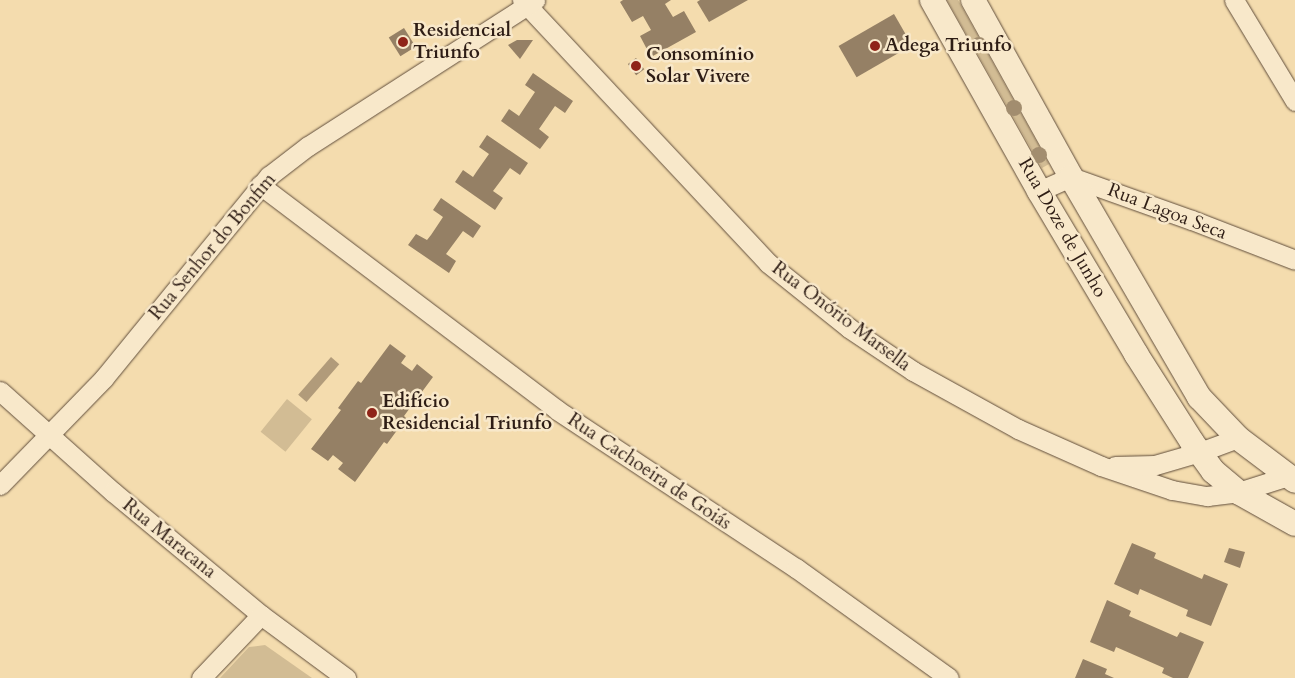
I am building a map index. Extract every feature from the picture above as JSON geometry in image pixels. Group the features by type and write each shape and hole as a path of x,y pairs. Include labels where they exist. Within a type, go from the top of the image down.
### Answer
{"street":[{"name":"Rua Doze de Junho","path":"932,0 1039,191 1136,354 1213,471 1238,492 1295,524"},
{"name":"Rua Doze de Junho","path":"973,0 1071,177 1199,397 1238,438 1291,479"},
{"path":"1234,0 1295,101"},
{"name":"Rua Senhor do Bonfim","path":"0,485 104,378 260,184 308,146 528,2"},
{"name":"Rua Onório Marsella","path":"528,2 768,263 850,328 913,371 1018,429 1101,466 1181,491 1207,496 1238,492 1291,479"},
{"path":"1039,191 1071,177"},
{"name":"Rua Lagoa Seca","path":"1071,177 1192,220 1295,260"},
{"name":"Rua Cachoeira de Goiás","path":"260,184 557,410 796,568 949,678"},
{"name":"Rua Maracana","path":"0,391 113,492 262,615 346,678"},
{"path":"1101,466 1155,465 1200,452 1238,438"},
{"path":"201,678 262,615"}],"shaded area":[{"path":"947,0 958,0 1049,164 1042,168"},
{"path":"331,357 339,364 306,402 298,395"},
{"path":"287,399 312,419 285,452 261,432"},
{"path":"265,645 312,678 220,678 249,647"}],"building":[{"path":"623,0 671,0 665,4 673,17 684,11 696,32 651,57 640,36 651,30 643,16 632,22 620,2"},
{"path":"700,0 748,0 709,22 697,2"},
{"name":"Adega Triunfo","path":"894,14 912,45 857,77 839,46"},
{"name":"Residencial Triunfo","path":"404,28 416,47 400,56 389,38"},
{"path":"517,40 533,40 520,59 508,45"},
{"name":"Consomínio Solar Vivere","path":"636,58 644,69 636,75 628,64"},
{"path":"533,73 573,101 565,113 555,106 539,129 549,137 540,149 501,121 509,109 519,116 535,92 525,85"},
{"path":"487,135 528,163 520,175 510,168 493,191 503,198 495,210 455,182 463,170 473,177 489,154 479,147"},
{"path":"441,198 481,226 473,238 463,231 446,254 456,261 449,273 408,245 416,234 427,240 431,235 443,217 433,210"},
{"name":"Edifício Residencial Triunfo","path":"390,344 406,356 401,363 412,371 417,364 433,377 404,416 406,418 387,444 384,442 355,482 338,469 343,463 333,455 328,461 311,449 341,410 338,408 358,381 361,383"},
{"path":"1132,543 1156,553 1154,558 1202,579 1204,574 1228,584 1211,626 1186,616 1188,610 1140,589 1138,595 1114,584"},
{"path":"1229,548 1245,552 1240,568 1224,562"},
{"path":"1107,600 1131,611 1129,616 1177,637 1180,632 1204,642 1188,678 1173,678 1162,673 1164,668 1116,647 1114,652 1090,642"},
{"path":"1083,659 1107,669 1105,674 1114,678 1075,678"}],"place":[{"name":"Residencial Triunfo","path":"403,42"},
{"name":"Adega Triunfo","path":"875,46"},
{"name":"Consomínio Solar Vivere","path":"636,66"},
{"name":"Edifício Residencial Triunfo","path":"372,413"}]}
